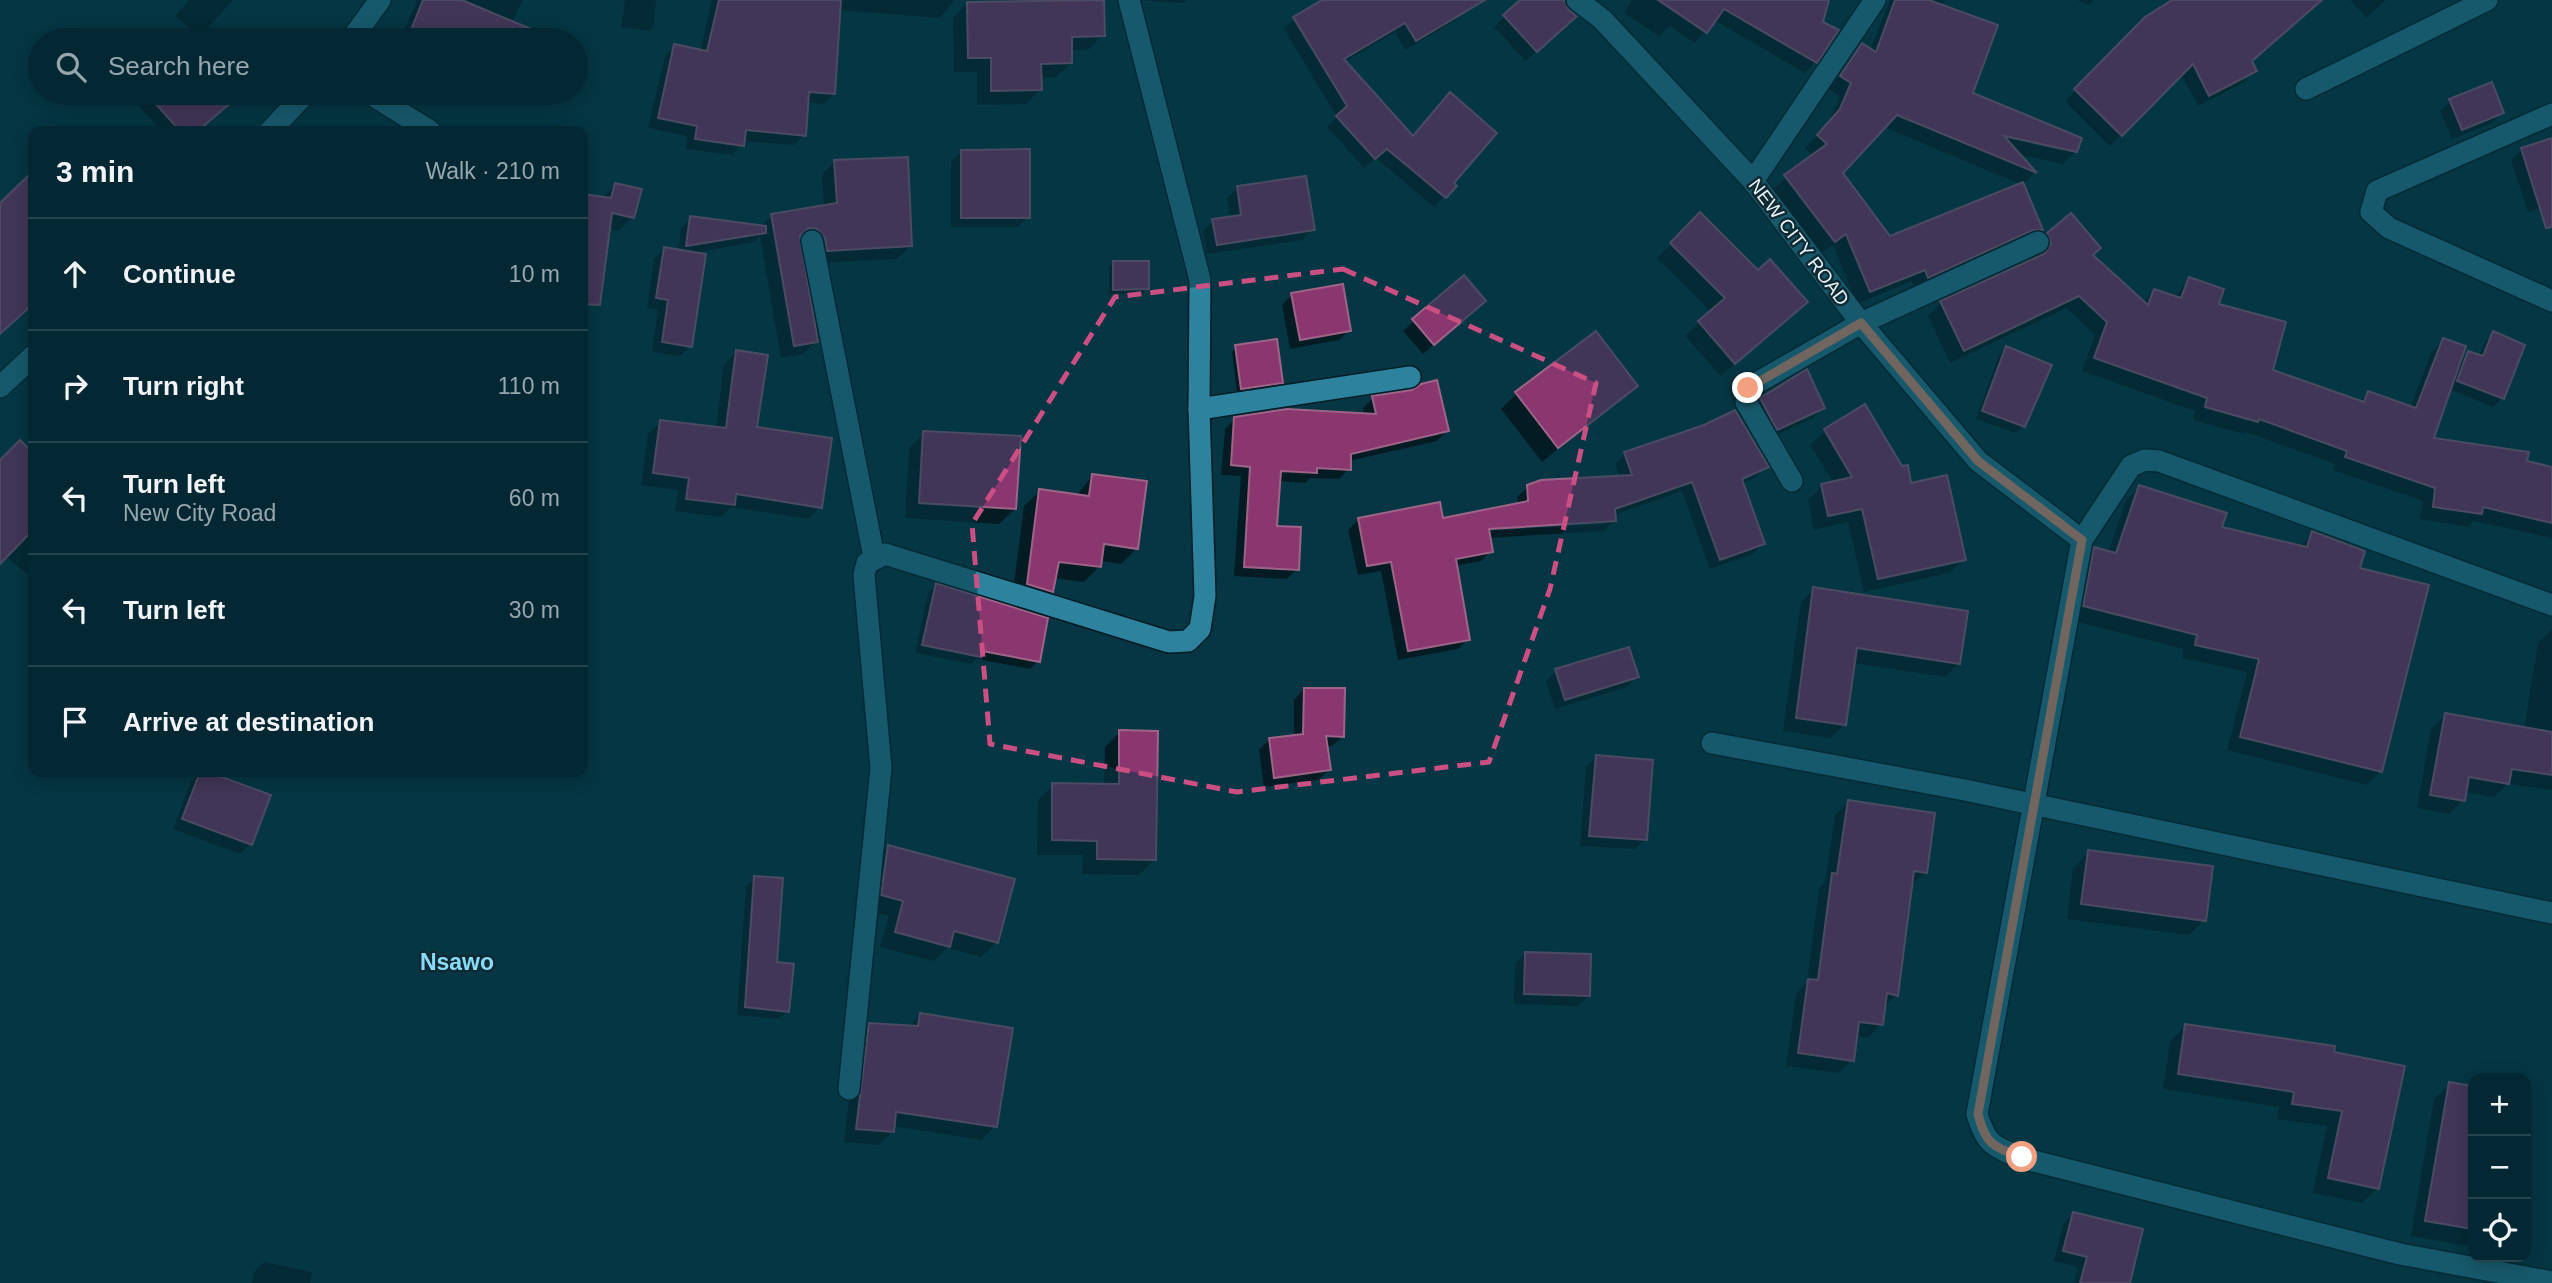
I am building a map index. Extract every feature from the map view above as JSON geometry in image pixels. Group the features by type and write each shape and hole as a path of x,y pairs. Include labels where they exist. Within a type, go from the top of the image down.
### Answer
{"street":[{"path":"360,28 380,0"},
{"path":"849,1089 880,787 864,575 867,563 874,557 885,554 1169,642 1188,641 1200,629 1205,596 1199,409 1200,280 1129,0"},
{"name":"NEW CITY ROAD","path":"1577,0 1602,19 1754,180 1861,323 1978,461 2082,540"},
{"path":"1754,180 1875,0"},
{"path":"2306,89 2487,0"},
{"path":"275,126 295,105"},
{"path":"388,105 422,126"},
{"path":"2552,114 2378,191 2371,212 2389,228 2552,301"},
{"path":"812,242 874,557"},
{"path":"1792,481 1746,402 1748,388 1861,323 2038,242"},
{"path":"0,387 28,361"},
{"path":"1199,409 1410,377"},
{"path":"2552,605 2160,461 2145,460 2131,466 2082,540 1978,1114 1984,1137 2001,1150 2022,1157 2400,1254 2552,1282"},
{"path":"1712,743 2033,804 2552,913"}],"highlighted area":[{"path":"1343,269 1596,383 1550,589 1489,762 1237,792 990,744 972,524 1115,297"}],"building":[{"path":"423,0 462,0 528,28 412,28"},
{"path":"719,0 841,0 835,94 809,92 806,136 746,130 744,146 695,139 697,126 658,118 674,44 707,51"},
{"path":"1104,0 1105,36 1072,37 1072,63 1041,64 1042,90 991,91 991,58 968,58 967,2"},
{"path":"1322,0 1485,0 1416,41 1405,23 1344,59 1413,136 1450,92 1497,133 1454,183 1457,186 1446,198 1387,149 1375,159 1336,116 1347,106 1293,17"},
{"path":"1520,0 1564,0 1569,10 1577,16 1537,52 1503,15"},
{"path":"1658,0 1829,0 1823,22 1839,30 1817,63 1724,9 1707,33"},
{"path":"1895,0 1929,0 1998,25 1973,93 2082,138 2077,152 2004,136 2037,173 1897,115 1843,173 1890,236 2023,182 2043,230 2033,230 1928,278 1925,270 1870,292 1846,234 1835,242 1784,175 1827,144 1817,135 1840,109 1851,83 1840,76 1862,43 1876,52"},
{"path":"2172,0 2322,0 2252,61 2257,71 2209,96 2193,64 2122,136 2074,89 2145,17"},
{"path":"2492,82 2504,113 2462,130 2449,99"},
{"path":"157,105 228,105 204,126 176,126"},
{"path":"2552,138 2552,227 2546,228 2521,148"},
{"path":"1030,149 1030,218 961,218 961,150"},
{"path":"908,157 912,246 827,251 825,238 817,229 809,228 800,236 818,342 794,346 771,214 837,203 834,160"},
{"path":"28,176 28,309 0,334 0,203"},
{"path":"1306,176 1315,230 1217,245 1212,219 1241,215 1237,186"},
{"path":"615,183 642,189 634,218 612,213 600,305 588,304 588,195 611,198"},
{"path":"1700,212 1758,270 1770,259 1808,302 1735,364 1698,321 1725,298 1670,243"},
{"path":"2071,213 2101,248 2093,255 2148,305 2154,289 2181,298 2189,277 2224,289 2219,304 2286,322 2273,370 2364,402 2368,391 2416,408 2443,338 2466,346 2434,438 2529,452 2527,461 2552,467 2552,523 2483,507 2482,514 2433,507 2435,488 2345,457 2347,451 2259,419 2258,422 2205,407 2207,398 2094,358 2107,322 2079,296 1964,351 1940,301 2044,254 2051,244 2047,233"},
{"path":"690,216 766,226 766,233 686,246"},
{"path":"664,247 706,254 692,347 662,342 668,300 656,298"},
{"path":"1113,261 1149,261 1149,289 1113,290"},
{"path":"1464,275 1486,301 1434,345 1412,319"},
{"path":"1343,284 1351,331 1300,340 1291,293"},
{"path":"1596,331 1638,386 1558,448 1515,392"},
{"path":"2493,331 2525,345 2504,399 2457,381 2468,351 2483,356"},
{"path":"1277,339 1283,383 1241,389 1235,345"},
{"path":"2006,346 2052,365 2025,427 1982,411"},
{"path":"736,350 768,355 757,427 832,438 822,508 736,494 735,505 686,499 689,478 653,473 660,420 726,428"},
{"path":"1807,369 1825,408 1777,430 1760,398"},
{"path":"1437,380 1449,431 1351,454 1351,470 1317,468 1317,473 1281,471 1277,526 1301,527 1299,570 1244,567 1250,467 1231,465 1234,417 1287,409 1376,414 1372,396 1412,390 1421,384"},
{"path":"1865,404 1902,466 1908,465 1911,483 1947,475 1966,560 1878,579 1862,509 1828,516 1821,484 1852,477 1824,429"},
{"path":"1735,410 1769,467 1742,479 1765,544 1720,560 1692,482 1615,509 1616,521 1489,529 1493,552 1456,559 1470,640 1408,651 1391,562 1367,566 1358,518 1440,502 1443,518 1528,501 1527,485 1541,480 1632,475 1624,452 1704,425"},
{"path":"923,431 1021,436 1016,509 919,503"},
{"path":"20,440 28,448 28,535 0,564 0,460"},
{"path":"1092,474 1147,481 1138,549 1104,544 1101,567 1059,562 1053,592 1027,584 1039,489 1089,496"},
{"path":"2139,485 2227,513 2222,527 2307,547 2312,531 2365,551 2360,568 2429,585 2382,772 2240,737 2259,659 2195,645 2197,635 2083,606 2094,547 2116,553"},
{"path":"936,583 1048,618 1040,662 982,651 981,657 922,645"},
{"path":"1813,587 1968,611 1960,664 1857,648 1846,725 1796,718"},
{"path":"1629,647 1639,677 1565,700 1555,669"},
{"path":"1304,688 1345,688 1344,737 1326,736 1331,770 1274,778 1269,738 1303,734"},
{"path":"2445,713 2552,732 2552,775 2512,769 2509,784 2469,777 2465,801 2430,795"},
{"path":"1119,730 1158,731 1156,860 1097,859 1097,841 1052,840 1052,783 1119,784"},
{"path":"1596,755 1653,760 1647,840 1589,836"},
{"path":"198,777 222,777 271,795 252,845 182,819"},
{"path":"1848,800 1935,813 1927,873 1914,871 1898,996 1887,993 1883,1025 1859,1022 1854,1061 1798,1053 1808,979 1818,980 1832,873 1837,874"},
{"path":"888,845 1015,879 998,943 954,931 950,947 895,932 903,901 881,895"},
{"path":"2088,850 2213,866 2206,921 2081,904"},
{"path":"754,876 783,878 777,962 794,964 789,1012 745,1007"},
{"path":"1525,952 1591,954 1590,996 1524,994"},
{"path":"920,1013 1013,1028 997,1127 896,1112 894,1132 856,1129 869,1023 918,1026"},
{"path":"2185,1024 2335,1046 2334,1052 2405,1066 2379,1189 2328,1178 2342,1111 2292,1104 2294,1092 2178,1074"},
{"path":"2449,1082 2468,1085 2468,1228 2425,1221"},
{"path":"2073,1212 2143,1229 2130,1283 2080,1283 2087,1257 2063,1251"}],"district":[{"name":"Nsawo","path":"457,962"}],"route":[{"path":"1748,388 1861,323 1978,461 2082,540 1978,1114 1984,1137 2001,1150 2022,1157"}]}
